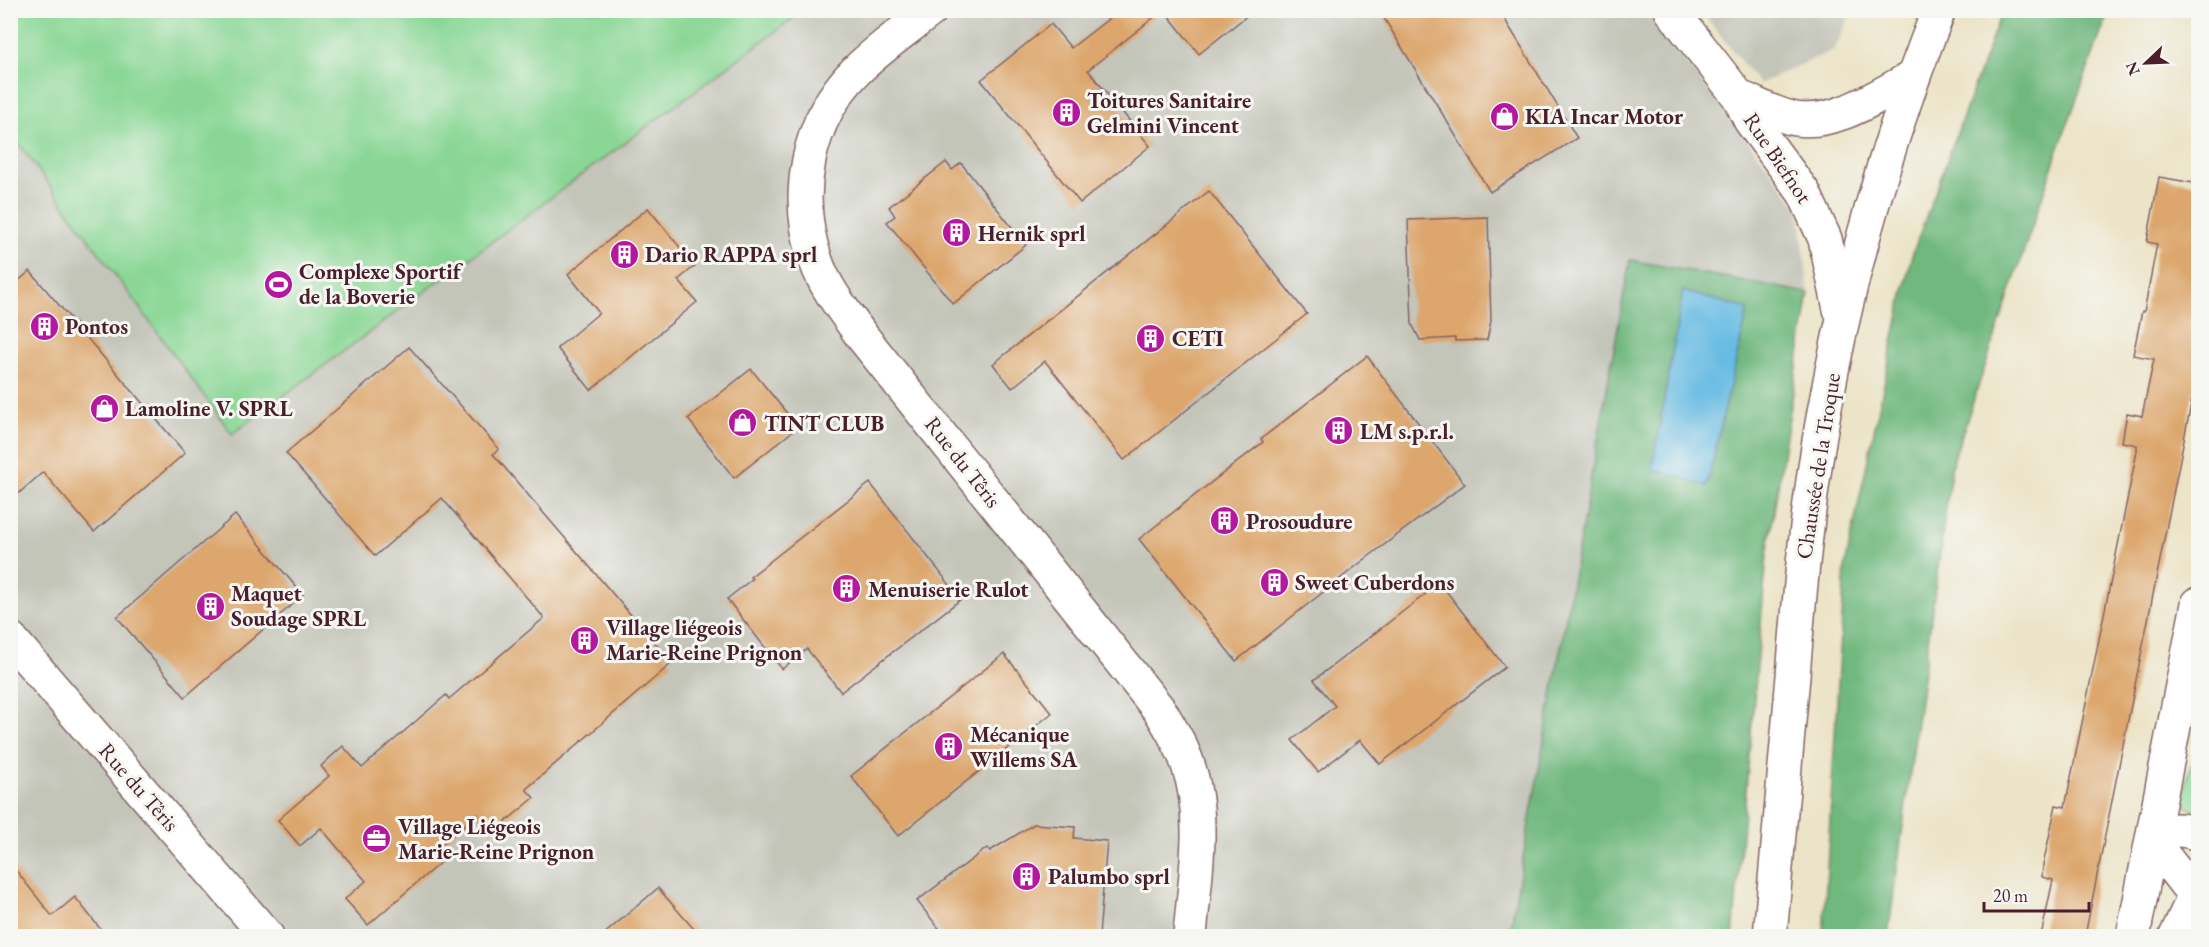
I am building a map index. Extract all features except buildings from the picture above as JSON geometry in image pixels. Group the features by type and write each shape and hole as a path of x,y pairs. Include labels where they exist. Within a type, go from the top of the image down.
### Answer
{"street":[{"name":"Rue du Têris","path":"931,10 856,71 825,110 813,142 804,200 807,226 816,262 835,297 861,335 1161,712 1177,739 1189,766 1197,818 1190,936"},
{"name":"Rue Biefnot","path":"1671,10 1739,96 1750,120 1804,193 1814,211 1832,263 1843,324"},
{"name":"Chaussée de la Troque","path":"1770,936 1803,563 1824,414 1869,214 1913,77 1939,10"},
{"name":"Rue Biefnot","path":"1739,96 1796,119 1823,117 1851,109 1913,77"},
{"path":"2133,936 2153,837 2190,683 2199,604"},
{"name":"Rue du Têris","path":"10,638 267,936"},
{"path":"2153,837 2170,830 2184,829 2199,834"},
{"path":"2153,837 2192,884 2176,936"}],"shaded area":[{"path":"803,11 1645,11 1736,125 1799,209 1809,293 1630,261 1509,936 11,936 10,133 233,434"},
{"path":"1701,11 1852,11 1835,49 1759,84"}],"green space":[{"name":"Complexe Sportif de la Boverie","path":"10,11 803,11 232,434 11,133"},
{"path":"2002,11 2109,11 2057,153 1952,464 1888,936 1823,936 1845,566 1911,258"},
{"path":"1630,260 1809,293 1767,555 1733,936 1509,936"},
{"path":"2198,765 2198,811 2186,807 2184,794 2190,766"}],"water":[{"path":"1683,291 1748,309 1707,486 1652,469"}],"place":[{"name":"Toitures Sanitaire Gelmini Vincent","path":"1066,113"},
{"name":"KIA Incar Motor","path":"1504,116"},
{"name":"Hernik sprl","path":"957,233"},
{"name":"Dario RAPPA sprl","path":"624,254"},
{"name":"Complexe Sportif de la Boverie","path":"278,284"},
{"name":"Pontos","path":"44,326"},
{"name":"CETI","path":"1151,338"},
{"name":"Lamoline V. SPRL","path":"104,408"},
{"name":"TINT CLUB","path":"743,423"},
{"name":"LM s.p.r.l.","path":"1339,431"},
{"name":"Prosoudure","path":"1225,521"},
{"name":"Sweet Cuberdons","path":"1274,582"},
{"name":"Menuiserie Rulot","path":"847,589"},
{"name":"Maquet Soudage SPRL","path":"210,606"},
{"name":"Village liégeois Marie-Reine Prignon","path":"585,640"},
{"name":"Mécanique Willems SA","path":"949,747"},
{"name":"Village Liégeois Marie-Reine Prignon","path":"377,839"},
{"name":"Palumbo sprl","path":"1027,876"}]}
